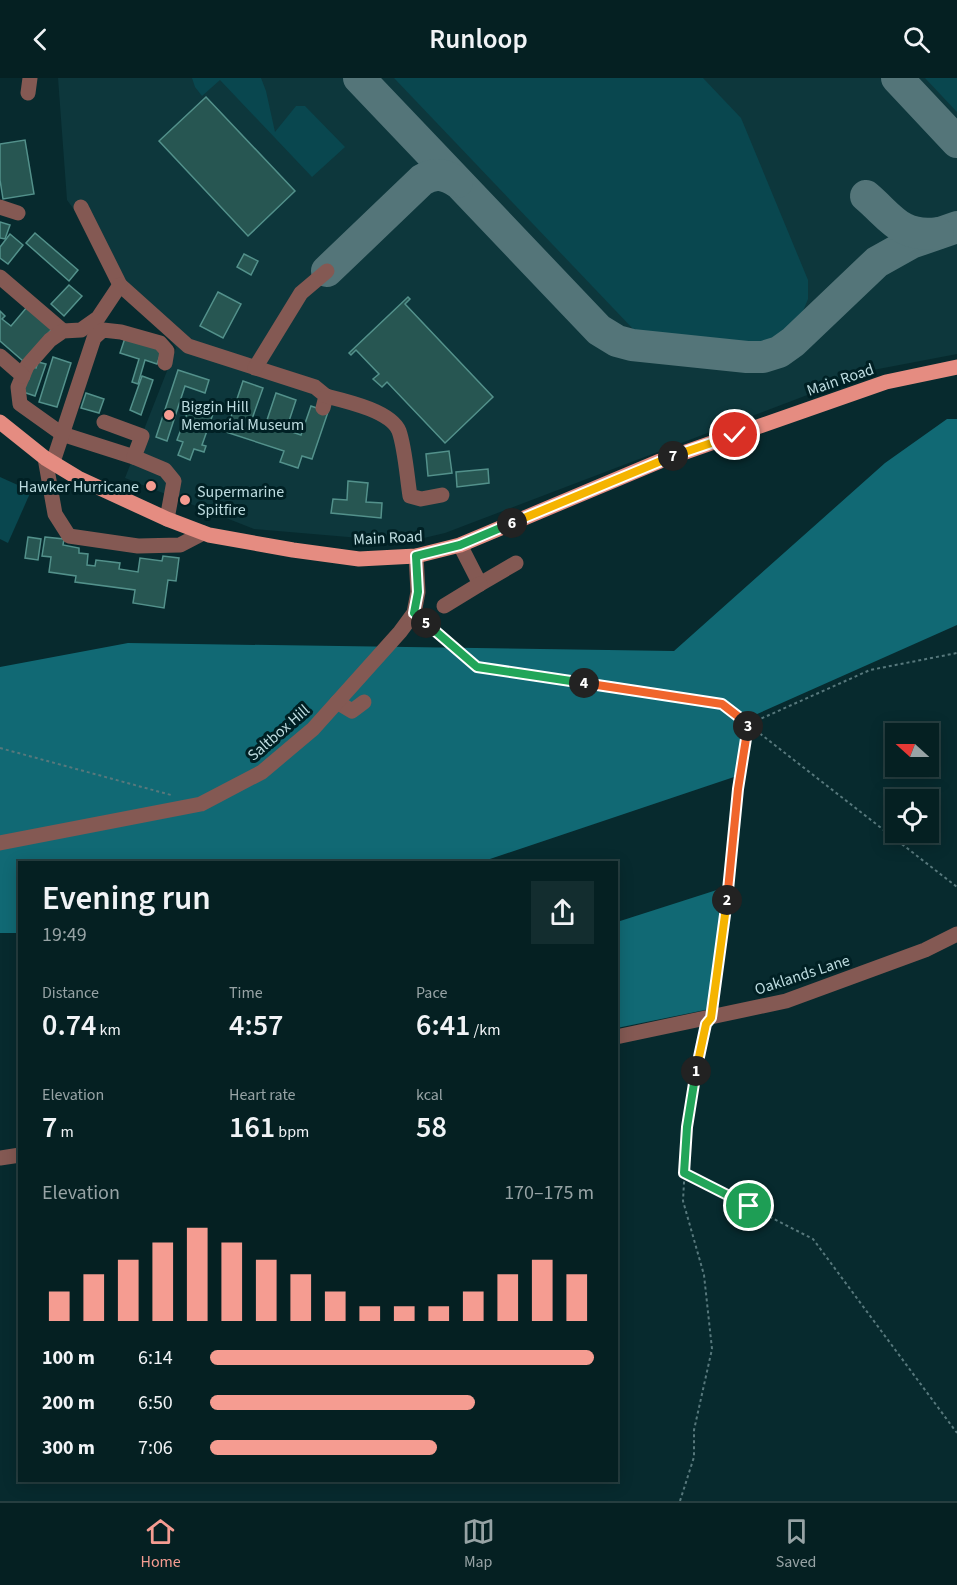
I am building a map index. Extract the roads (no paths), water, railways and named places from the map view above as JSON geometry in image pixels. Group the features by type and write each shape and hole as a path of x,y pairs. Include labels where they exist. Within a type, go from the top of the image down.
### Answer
{"main road":[{"name":"Main Road","path":"0,422 49,460 78,478 203,533 293,550 359,559 416,556 460,545 660,461 886,382 957,367"}],"street":[{"path":"0,207 18,213"},
{"path":"81,207 120,285 188,346 315,387 325,402 345,400 388,417 399,430 410,495 421,499 442,495"},
{"path":"255,368 301,293 327,271"},
{"path":"0,278 63,331"},
{"path":"120,285 98,318 81,330 63,331 50,340 27,366 18,387 20,404 62,434 134,457 165,470 174,480 167,519"},
{"path":"165,363 166,351 160,343 121,332 103,330 94,338 62,434 49,460 55,514 69,536 138,546 180,545 203,533"},
{"path":"0,356 22,376"},
{"path":"104,422 142,436 134,457"},
{"path":"460,545 480,584"},
{"name":"Saltbox Hill","path":"0,843 201,804 262,772 313,729 400,632 414,613 418,592 416,556"},
{"path":"444,606 516,563"},
{"path":"337,702 352,711 364,702"},
{"name":"Oaklands Lane","path":"618,1037 786,1001 925,950 957,934"},
{"path":"0,1158 18,1155"}],"place":[{"name":"Biggin Hill Memorial Museum","path":"169,415"},
{"name":"Hawker Hurricane","path":"151,486"},
{"name":"Supermarine Spitfire","path":"185,500"}]}
